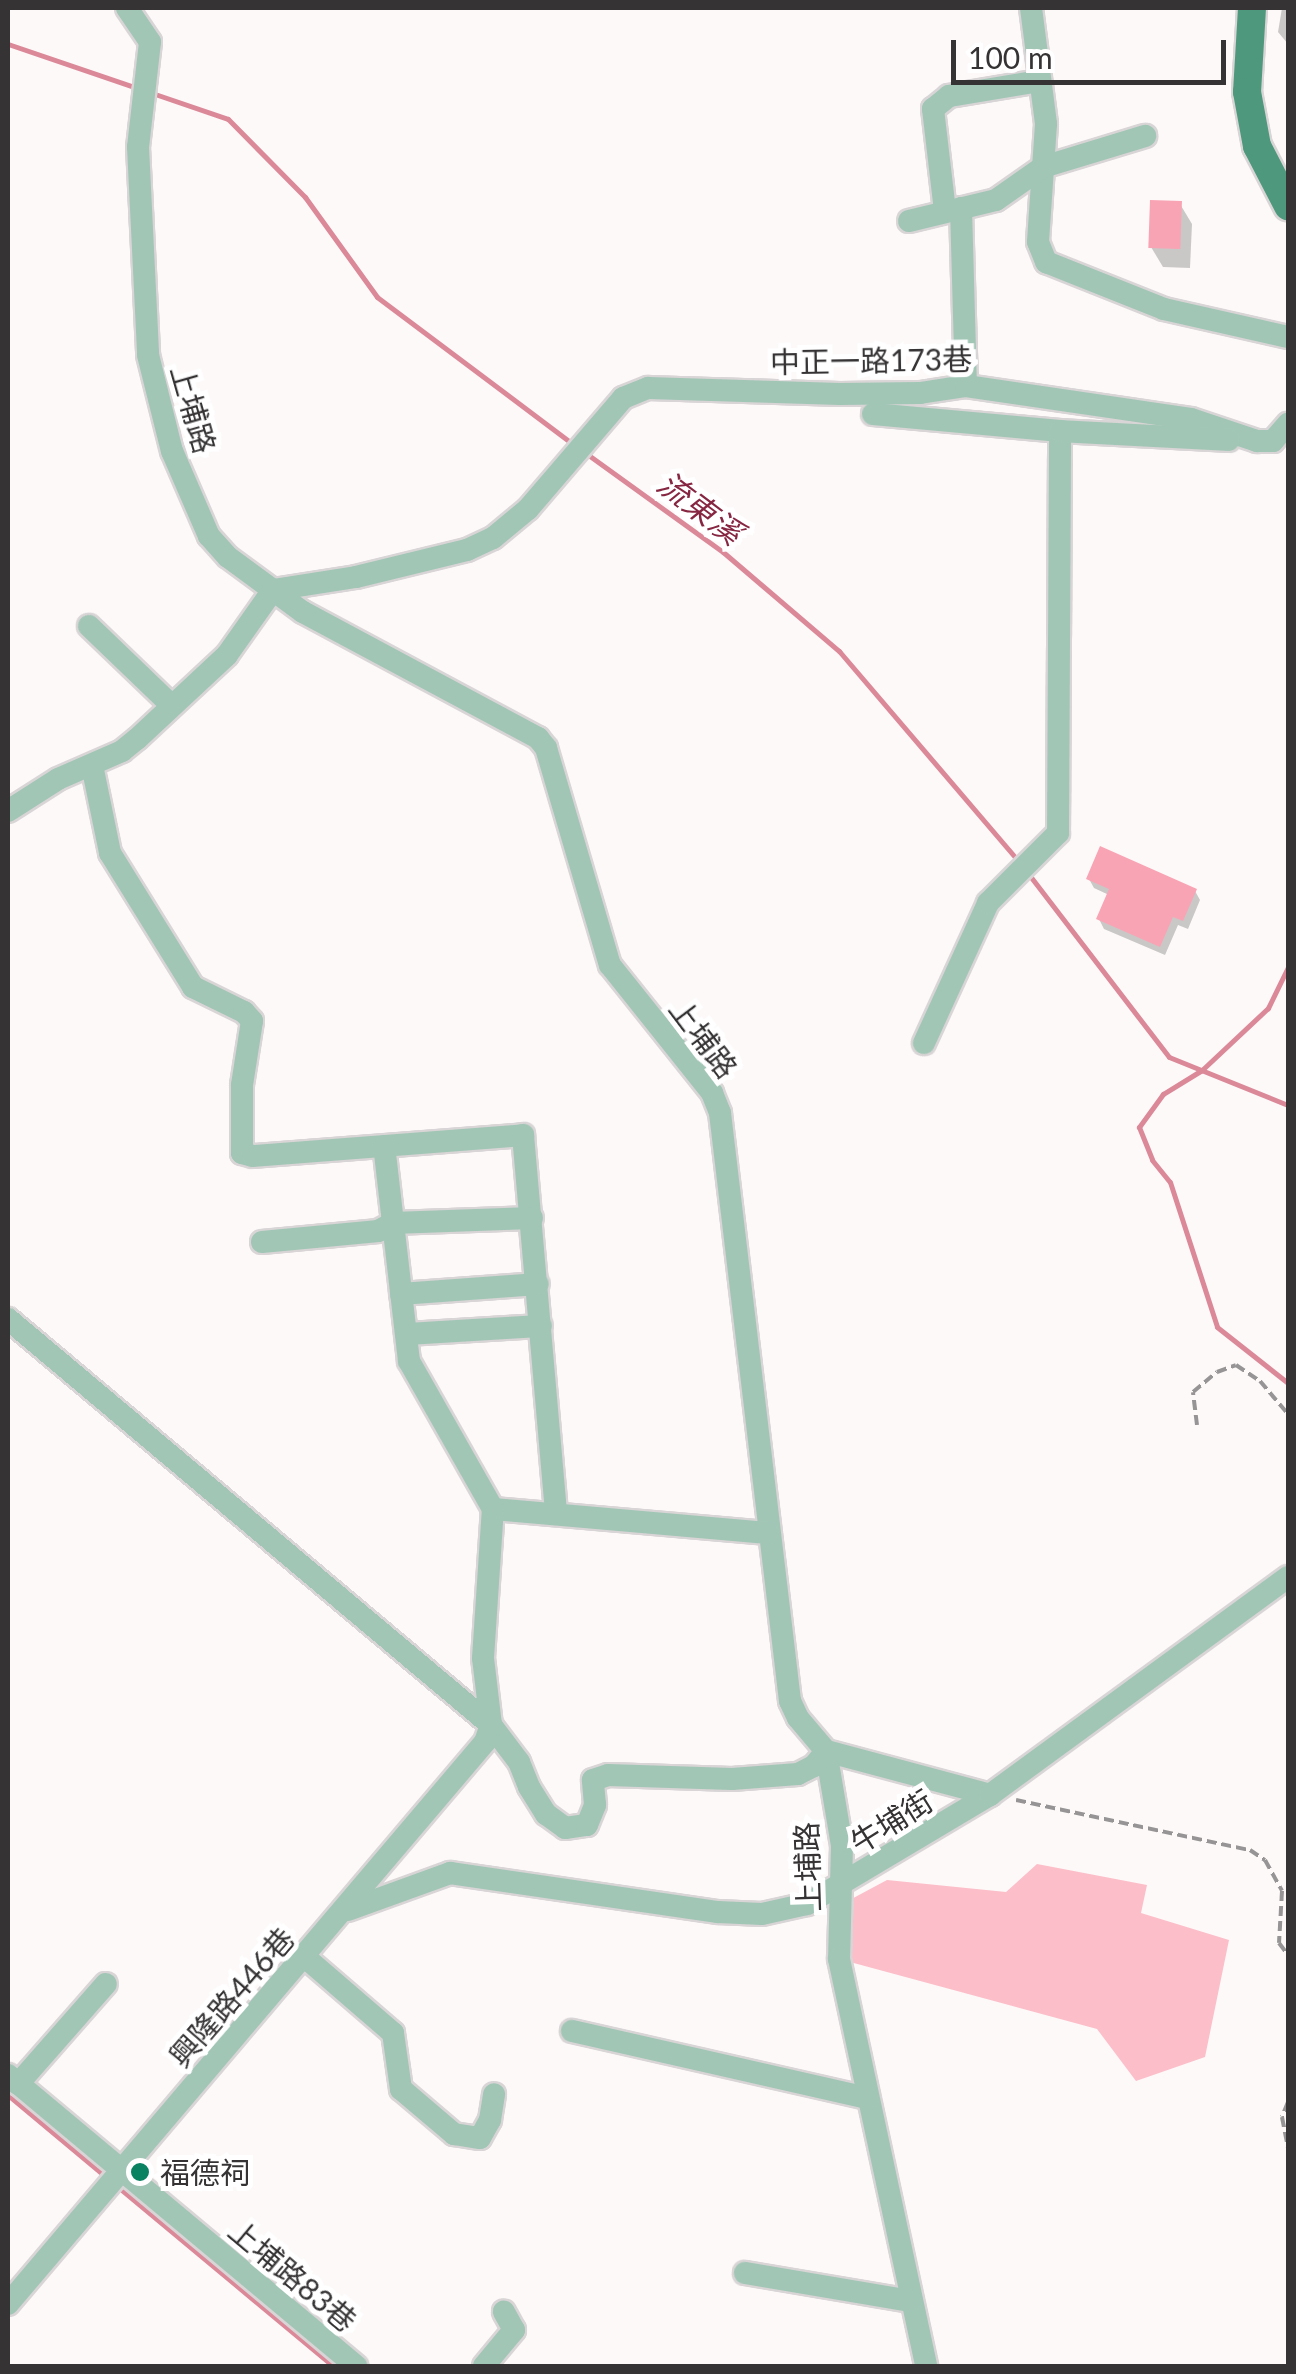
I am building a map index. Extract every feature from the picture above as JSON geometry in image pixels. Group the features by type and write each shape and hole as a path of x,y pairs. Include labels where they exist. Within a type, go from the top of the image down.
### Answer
{"main road":[{"path":"1244,12 1247,92 1256,146 1288,206"}],"street":[{"name":"上埔路","path":"126,8 150,42 138,147 147,336 155,395 172,451 209,536 228,557 303,612 538,738 546,748 610,965 712,1093 720,1113 790,1701 798,1718 826,1751 842,1846 837,1889 839,1959 926,2366"},
{"path":"1031,8 1046,124 1038,242 1046,262 1164,309 1288,337"},
{"path":"966,386 953,209 934,109 949,96 1040,80"},
{"path":"908,221 996,200 1043,168 1146,136"},
{"name":"中正一路173巷","path":"273,590 356,577 467,550 492,538 528,509 622,398 648,388 840,394 920,393 966,386 1191,420 1258,441"},
{"path":"873,414 1060,431 1258,441 1273,441 1288,424"},
{"path":"924,1043 988,903 1058,833 1060,431"},
{"path":"8,811 58,779 122,752 228,655 273,590"},
{"path":"88,626 170,705"},
{"path":"92,765 110,854 192,988 244,1012 252,1021 242,1085 242,1153 253,1156 522,1135 556,1512"},
{"path":"384,1146 409,1361 492,1509 484,1658 490,1725"},
{"path":"262,1242 378,1231 393,1222 532,1218"},
{"path":"401,1294 538,1284"},
{"path":"8,1319 490,1725 520,1762 528,1787 546,1814 565,1828 587,1825 595,1805 593,1780 608,1775 653,1780 798,1774 814,1766 826,1751 990,1795"},
{"path":"406,1334 541,1326"},
{"path":"492,1509 768,1533"},
{"name":"牛埔街","path":"345,1911 450,1873 739,1914 792,1908 837,1889 990,1795 1288,1576"},
{"name":"興隆路446巷","path":"8,2304 119,2170 306,1958 485,1742 490,1725"},
{"path":"306,1958 393,2033 402,2089 454,2134 480,2138 490,2120 494,2094"},
{"path":"13,2080 106,1984"},
{"path":"572,2031 867,2098"},
{"name":"上埔路83巷","path":"13,2080 356,2366"},
{"path":"745,2273 911,2301"},
{"path":"484,2366 514,2330 504,2312"}],"path":[{"path":"1197,1425 1193,1392 1217,1372 1236,1365 1260,1381 1288,1414"},
{"path":"990,1795 1250,1850 1265,1860 1282,1890 1279,1943 1288,1956"},
{"path":"1288,2102 1282,2117 1288,2148"}],"shaded area":[{"path":"1037,1864 1147,1885 1141,1913 1229,1940 1205,2057 1136,2081 1097,2029 850,1962 844,1903 887,1880 1006,1892"}],"building":[{"path":"1150,200 1182,201 1180,249 1148,248"},
{"path":"1100,846 1197,889 1183,921 1173,917 1160,947 1096,919 1109,889 1086,879"}],"waterway":[{"name":"流東溪","path":"8,44 137,88"},
{"name":"流東溪","path":"152,93 228,119 305,197 377,297 574,445"},
{"name":"流東溪","path":"587,454 723,552 839,651 1020,863"},
{"name":"流東溪","path":"1027,872 1169,1057 1288,1105"},
{"path":"1288,967 1268,1008 1202,1070 1163,1094 1139,1127 1152,1160 1170,1182 1217,1327 1288,1383"},
{"path":"8,2095 105,2176"},
{"path":"117,2186 333,2366"}],"place":[{"name":"福德祠","path":"140,2172"}]}
